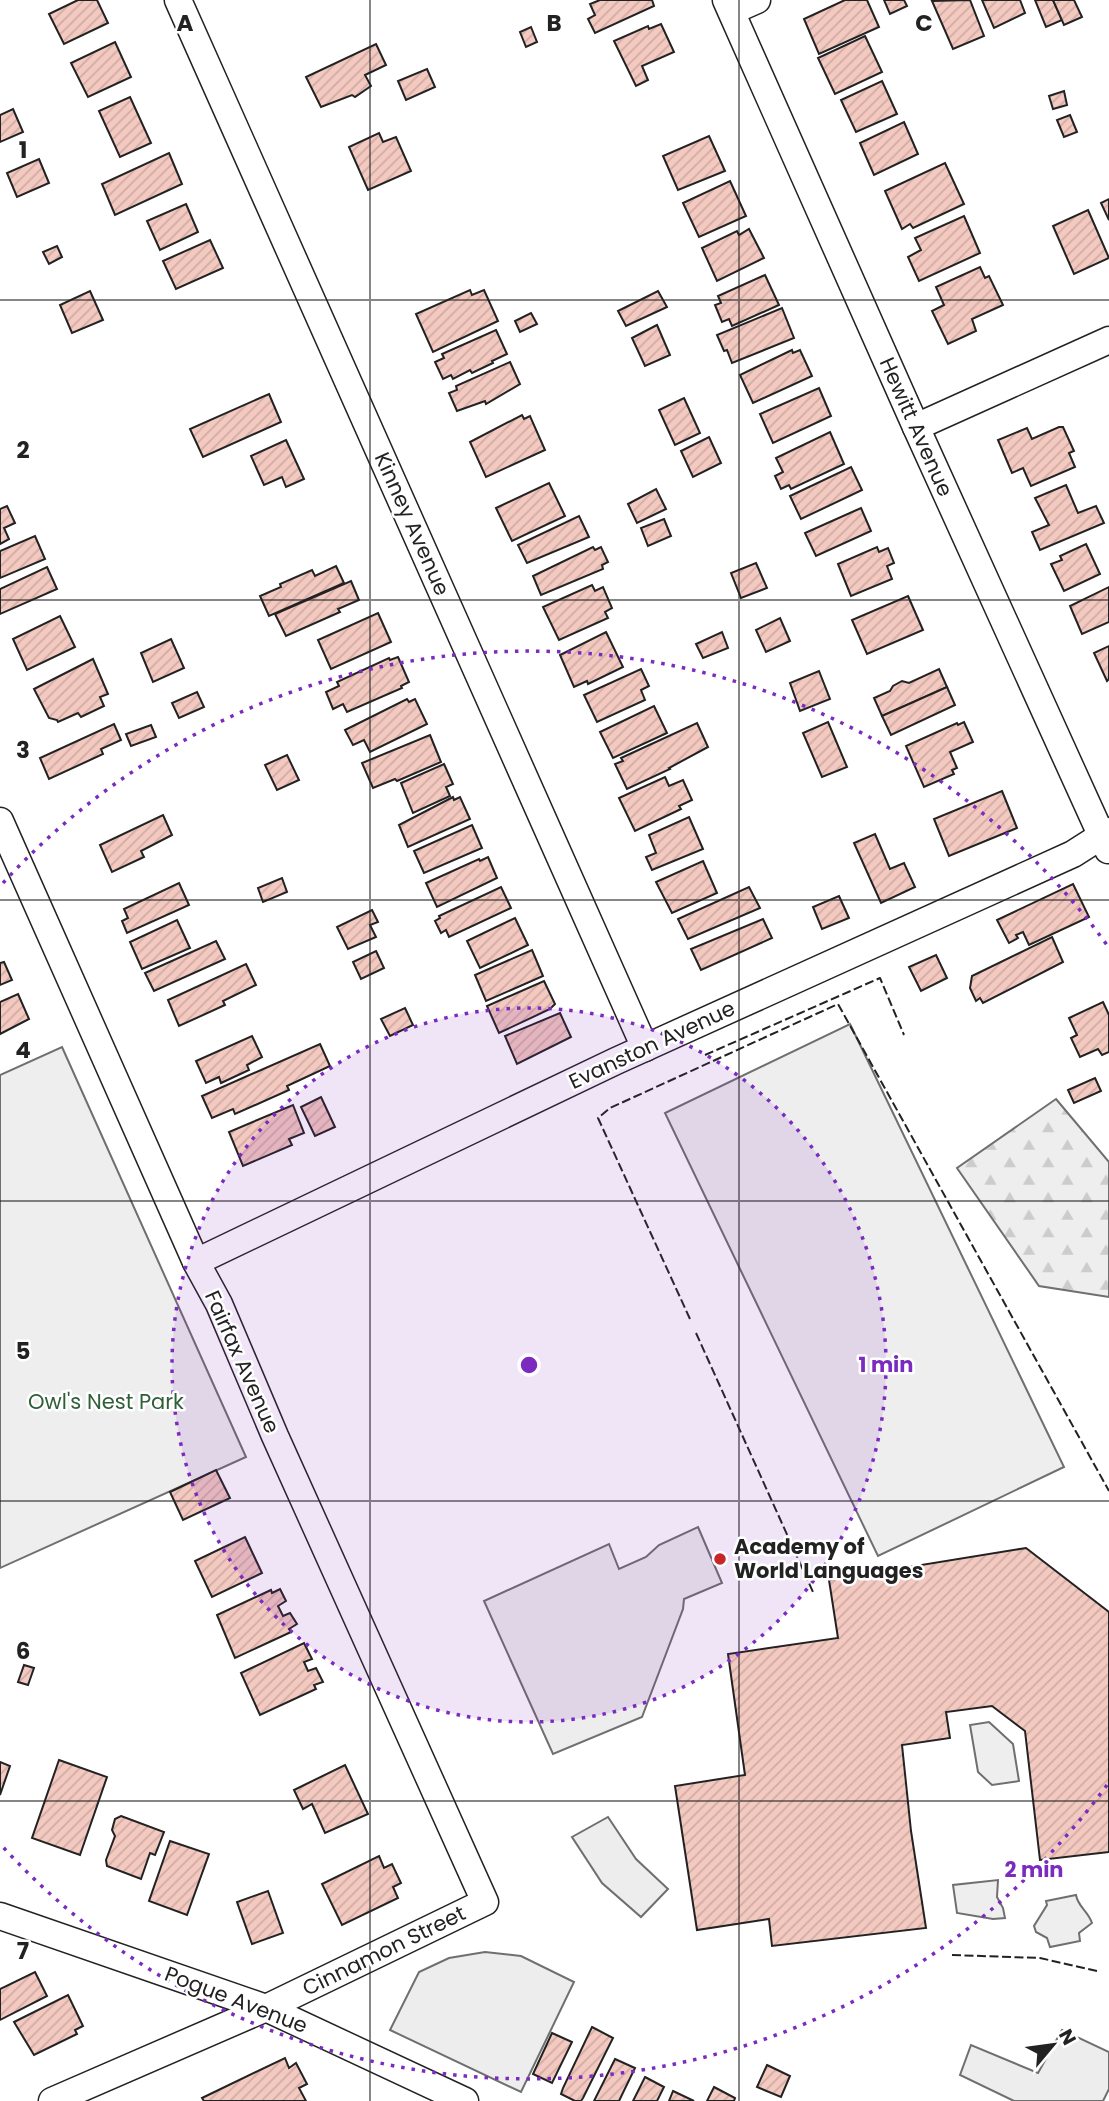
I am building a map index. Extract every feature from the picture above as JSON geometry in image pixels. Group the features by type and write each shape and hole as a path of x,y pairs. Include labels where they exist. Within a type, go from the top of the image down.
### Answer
{"street":[{"name":"Kinney Avenue","path":"178,0 645,1048"},
{"path":"729,6 757,0"},
{"name":"Hewitt Avenue","path":"729,6 916,427 1107,839"},
{"path":"916,427 1109,340"},
{"name":"Fairfax Avenue","path":"0,821 485,1902"},
{"name":"Evanston Avenue","path":"196,1262 645,1048 1107,839"},
{"name":"Cinnamon Street","path":"52,2101 266,2008 485,1902"},
{"name":"Pogue Avenue","path":"0,1916 266,2008 465,2101"}],"green space":[{"path":"850,1024 1064,1467 878,1556 665,1113"},
{"name":"Owl's Nest Park","path":"62,1047 246,1457 0,1568 0,1075"},
{"path":"1056,1099 1109,1162 1109,1297 1039,1286 957,1168"},
{"path":"989,1722 1013,1744 1019,1781 992,1785 978,1772 970,1725"},
{"path":"998,1880 997,1897 1005,1918 993,1919 957,1913 953,1885"},
{"path":"1076,1895 1092,1923 1079,1933 1080,1941 1050,1947 1047,1938 1036,1932 1034,1926 1047,1905 1046,1901"}],"shaded area":[{"path":"698,1527 722,1583 684,1599 683,1609 642,1717 553,1754 484,1601 609,1544 619,1569 646,1557 659,1545"},
{"path":"608,1817 636,1859 668,1889 641,1917 602,1883 572,1837"},
{"path":"485,1952 521,1956 574,1982 521,2092 390,2030 419,1972 449,1958"},
{"path":"1062,2030 1109,2052 1109,2089 1103,2101 1014,2101 960,2075 971,2045 1038,2073"}],"building":[{"path":"78,0 97,0 108,23 64,44 49,14"},
{"path":"600,0 652,0 654,6 595,33 588,19 595,15 590,4"},
{"path":"845,0 867,0 879,27 819,54 804,19"},
{"path":"884,0 904,0 907,6 890,14"},
{"path":"970,0 984,36 953,49 932,1"},
{"path":"982,0 1020,0 1025,13 994,28"},
{"path":"1035,0 1053,0 1062,20 1046,27"},
{"path":"1053,0 1074,0 1082,17 1064,25"},
{"path":"661,24 674,52 642,66 648,80 636,86 614,41 648,26 649,29"},
{"path":"531,27 537,42 526,47 520,32"},
{"path":"865,36 882,72 835,94 818,58"},
{"path":"115,42 131,77 88,97 71,63"},
{"path":"376,44 386,65 365,75 371,86 355,97 352,95 321,107 306,77"},
{"path":"427,69 435,87 406,100 398,81"},
{"path":"882,81 897,114 856,132 841,100"},
{"path":"1064,91 1067,105 1053,109 1049,96"},
{"path":"130,97 151,143 120,157 99,111"},
{"path":"13,109 23,132 0,142 0,115"},
{"path":"1070,115 1077,132 1064,137 1057,120"},
{"path":"904,122 918,154 874,175 860,143"},
{"path":"379,133 383,142 396,137 411,171 368,190 349,147"},
{"path":"709,136 725,171 678,190 663,156"},
{"path":"169,153 182,184 115,215 102,184"},
{"path":"39,159 49,183 17,197 7,173"},
{"path":"945,163 964,204 913,228 910,224 902,229 885,191"},
{"path":"730,181 746,216 699,237 683,203"},
{"path":"1109,199 1109,220 1101,203"},
{"path":"186,204 198,232 160,250 147,221"},
{"path":"1088,210 1109,258 1074,274 1053,226"},
{"path":"964,216 980,253 919,281 908,257 921,250 915,238"},
{"path":"749,229 764,258 717,281 702,248 737,231 739,235"},
{"path":"210,240 223,268 176,289 163,261"},
{"path":"57,246 62,257 49,264 43,252"},
{"path":"980,267 985,278 989,276 1003,305 972,319 976,331 948,344 932,311 944,305 936,287"},
{"path":"765,275 779,305 732,326 729,319 722,322 715,305 721,303 718,296"},
{"path":"470,290 472,295 484,290 498,321 433,352 416,314"},
{"path":"90,291 103,320 72,333 60,305"},
{"path":"658,291 667,307 626,326 618,311"},
{"path":"782,308 794,338 732,363 717,335"},
{"path":"531,313 537,324 520,332 515,321"},
{"path":"657,325 670,355 645,366 632,338"},
{"path":"496,330 507,354 472,373 470,370 453,379 451,375 443,379 435,362 444,358 442,354"},
{"path":"792,350 793,353 800,350 812,376 753,403 740,375"},
{"path":"510,362 520,384 486,404 485,401 457,411 449,393 457,390 456,386"},
{"path":"819,388 831,416 773,443 760,414"},
{"path":"269,394 281,422 203,457 190,429"},
{"path":"684,398 700,433 675,445 659,410"},
{"path":"522,415 524,419 530,416 545,450 486,477 470,442"},
{"path":"1063,427 1074,451 1069,453 1075,467 1031,486 1023,468 1012,473 998,440 1027,428 1032,439"},
{"path":"830,432 844,464 791,489 789,485 781,489 775,476 783,472 776,458"},
{"path":"709,437 721,463 693,477 681,451"},
{"path":"286,440 304,479 286,487 282,477 264,485 251,456"},
{"path":"851,467 862,490 801,519 790,496"},
{"path":"549,483 565,516 512,541 496,508"},
{"path":"1066,485 1078,513 1096,506 1104,523 1040,550 1032,532 1049,525 1035,498"},
{"path":"656,489 666,509 637,523 628,504"},
{"path":"7,506 15,523 4,528 9,539 0,544 0,509"},
{"path":"861,508 871,531 816,556 805,533"},
{"path":"579,516 589,537 527,563 518,545"},
{"path":"664,519 671,536 648,546 641,528"},
{"path":"35,536 45,559 0,578 0,551"},
{"path":"1086,544 1100,574 1064,591 1051,564 1062,560 1060,556"},
{"path":"593,547 595,550 601,547 608,562 602,565 603,569 541,595 533,576"},
{"path":"877,547 879,552 888,548 894,563 887,566 892,579 851,596 838,564"},
{"path":"756,563 767,588 741,598 731,573"},
{"path":"336,566 344,583 269,616 260,596 312,570 315,576"},
{"path":"47,567 57,589 0,614 0,589"},
{"path":"351,581 359,600 338,609 340,612 286,636 275,614"},
{"path":"592,585 595,591 603,587 612,608 605,612 608,618 559,640 543,607"},
{"path":"1109,587 1109,622 1082,634 1070,606"},
{"path":"908,596 923,630 867,654 852,620"},
{"path":"378,613 391,642 331,669 318,640"},
{"path":"60,616 75,647 27,670 13,639"},
{"path":"780,618 790,641 766,652 756,630"},
{"path":"606,632 623,667 588,684 587,681 574,687 560,655"},
{"path":"722,632 728,648 703,658 696,644"},
{"path":"171,639 184,668 153,682 141,653"},
{"path":"1109,646 1109,679 1107,681 1094,653"},
{"path":"398,657 409,682 401,686 402,688 347,712 343,704 333,709 326,692 339,686 337,682 389,658"},
{"path":"93,659 108,694 100,697 104,706 81,717 78,713 58,722 49,718 34,689"},
{"path":"641,669 649,686 641,690 645,700 597,722 584,695"},
{"path":"939,669 947,687 882,716 874,698 890,691 902,681 909,683"},
{"path":"819,671 830,699 800,711 790,683"},
{"path":"947,687 955,705 891,735 882,716"},
{"path":"197,692 204,707 179,718 172,703"},
{"path":"407,699 409,702 415,699 427,724 370,752 364,740 353,745 345,730"},
{"path":"654,706 667,733 613,758 600,732"},
{"path":"828,722 847,767 822,777 803,733"},
{"path":"964,722 973,742 950,752 957,768 952,770 954,774 924,787 906,746"},
{"path":"697,723 708,747 627,789 615,764 623,761 621,758"},
{"path":"114,724 121,740 101,749 103,754 49,779 40,758"},
{"path":"151,725 156,737 131,746 126,734"},
{"path":"430,735 441,762 373,788 362,763"},
{"path":"287,755 299,780 277,790 265,765"},
{"path":"444,764 453,784 446,787 450,796 413,813 401,783"},
{"path":"665,777 669,786 683,780 692,800 679,806 681,809 635,831 619,798"},
{"path":"1002,791 1017,828 949,856 934,819"},
{"path":"453,797 454,800 460,797 470,819 408,847 399,825"},
{"path":"163,815 172,835 141,851 144,857 112,872 100,845"},
{"path":"689,817 703,849 652,870 646,857 656,853 649,835"},
{"path":"472,825 482,848 424,873 414,851"},
{"path":"875,834 890,869 904,863 915,887 881,903 854,843"},
{"path":"488,857 497,878 437,907 426,883"},
{"path":"703,861 717,893 672,913 656,882"},
{"path":"282,878 287,892 263,902 258,888"},
{"path":"179,883 189,905 127,933 122,921 128,918 124,909"},
{"path":"1073,884 1089,917 1029,945 1023,932 1009,943 997,920"},
{"path":"501,887 511,908 449,937 446,930 441,933 435,921 439,916"},
{"path":"749,887 760,908 688,939 678,919"},
{"path":"839,896 849,918 822,929 813,907"},
{"path":"372,910 378,922 370,925 376,937 348,949 337,927"},
{"path":"515,918 528,945 480,968 467,941"},
{"path":"763,919 772,938 701,970 691,949"},
{"path":"177,920 190,948 142,969 130,942"},
{"path":"1052,937 1063,962 983,1003 980,998 976,1001 970,988 972,976"},
{"path":"216,941 225,959 154,991 145,973"},
{"path":"532,950 543,976 486,1001 475,975"},
{"path":"376,951 384,968 361,979 353,962"},
{"path":"936,955 947,978 921,991 909,967"},
{"path":"4,962 12,980 0,985 0,963"},
{"path":"246,964 256,985 223,1001 225,1005 179,1026 168,1000"},
{"path":"544,981 555,1004 550,1009 499,1033 487,1006"},
{"path":"18,994 29,1019 0,1034 0,1002"},
{"path":"1103,1002 1109,1015 1109,1052 1102,1055 1098,1049 1080,1057 1071,1038 1077,1035 1069,1018"},
{"path":"405,1008 413,1025 390,1036 381,1019"},
{"path":"560,1013 571,1037 517,1064 505,1036"},
{"path":"252,1036 262,1057 247,1065 249,1070 221,1083 219,1077 206,1083 196,1061"},
{"path":"320,1044 330,1066 287,1086 289,1090 235,1114 233,1109 212,1118 202,1096"},
{"path":"1095,1078 1101,1091 1074,1103 1068,1090"},
{"path":"321,1097 335,1127 315,1136 301,1107"},
{"path":"293,1105 304,1133 289,1139 292,1145 243,1166 229,1132"},
{"path":"216,1470 230,1498 183,1520 170,1492"},
{"path":"245,1537 262,1573 212,1597 195,1561"},
{"path":"1026,1548 1109,1612 1109,1852 1040,1860 1025,1731 992,1706 946,1712 950,1738 902,1745 911,1831 926,1928 772,1946 769,1919 697,1930 675,1786 745,1775 728,1654 838,1638 829,1580"},
{"path":"280,1589 286,1601 278,1606 283,1616 290,1613 297,1624 289,1629 291,1632 235,1658 217,1615 271,1590 272,1593"},
{"path":"304,1643 312,1659 304,1662 308,1671 316,1668 323,1682 314,1685 316,1689 260,1715 241,1673"},
{"path":"24,1665 34,1668 28,1685 18,1682"},
{"path":"59,1760 107,1777 80,1855 32,1838"},
{"path":"0,1762 10,1766 0,1795"},
{"path":"345,1765 368,1814 325,1833 312,1804 303,1809 294,1790"},
{"path":"121,1816 164,1832 155,1855 150,1853 141,1879 107,1866 106,1860 115,1836 112,1830 115,1819"},
{"path":"170,1841 209,1854 187,1915 149,1901"},
{"path":"379,1856 384,1868 392,1864 401,1883 393,1887 398,1898 342,1925 322,1884"},
{"path":"268,1891 283,1933 252,1944 237,1902"},
{"path":"35,1972 47,1996 0,2020 0,1989"},
{"path":"68,1995 83,2026 75,2030 77,2034 34,2055 14,2022"},
{"path":"592,2027 613,2038 583,2098 581,2101 575,2101 561,2094"},
{"path":"552,2033 572,2042 552,2083 533,2074"},
{"path":"285,2058 289,2068 296,2063 307,2084 299,2088 306,2101 204,2101 202,2098"},
{"path":"615,2059 635,2068 619,2101 594,2101"},
{"path":"767,2065 790,2076 781,2097 757,2087"},
{"path":"645,2077 664,2087 657,2101 633,2101"},
{"path":"714,2087 735,2098 734,2101 707,2101"},
{"path":"673,2091 694,2101 669,2101"}],"fence":[{"path":"705,1055 880,978 904,1035"},
{"path":"690,1319 598,1118 610,1108 838,1004 1109,1491"},
{"path":"696,1333 813,1592"},
{"path":"952,1955 1040,1958 1097,1971"}],"place":[{"name":"Academy of World Languages","path":"720,1559"}]}
